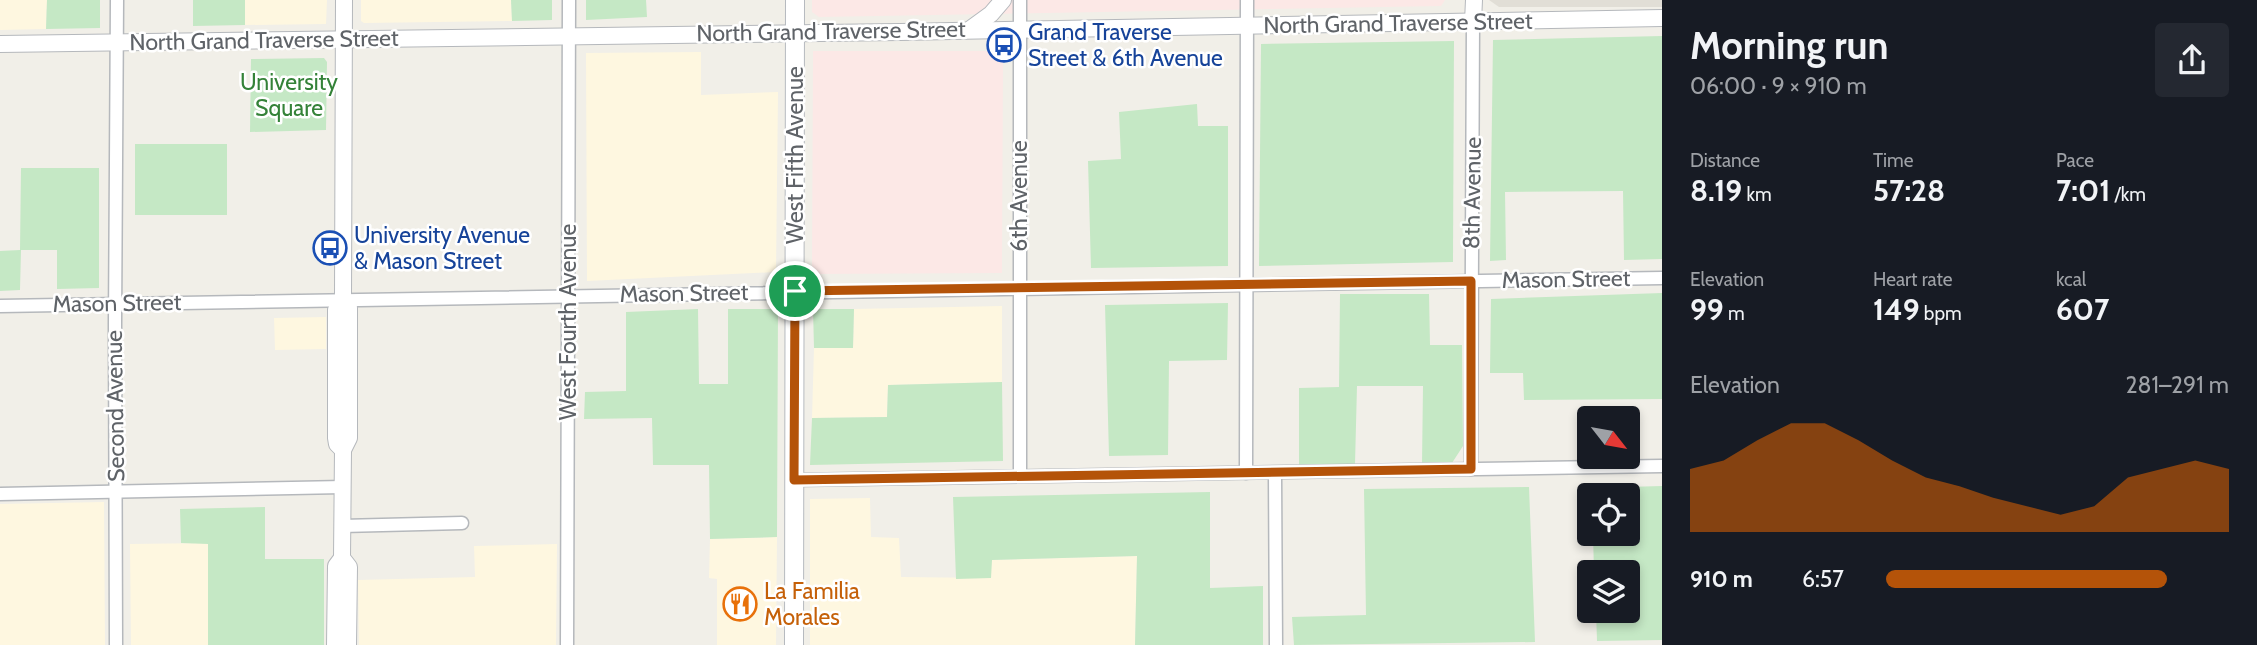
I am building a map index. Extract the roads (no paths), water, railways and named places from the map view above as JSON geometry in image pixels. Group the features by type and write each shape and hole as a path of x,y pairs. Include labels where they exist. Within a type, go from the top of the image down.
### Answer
{"main road":[{"name":"West Fifth Avenue","path":"794,645 795,0"}],"street":[{"name":"Second Avenue","path":"116,645 117,0"},
{"path":"344,0 343,299 336,310 336,438 337,444 343,450 342,558 349,567 348,645"},
{"name":"West Fourth Avenue","path":"567,645 569,0"},
{"path":"969,30 991,14 1003,0"},
{"name":"6th Avenue","path":"1020,0 1020,476"},
{"path":"1245,473 1247,0"},
{"name":"8th Avenue","path":"1471,469 1474,0"},
{"name":"North Grand Traverse Street","path":"0,44 1662,18"},
{"name":"Mason Street","path":"0,306 1662,278"},
{"path":"794,480 1662,466"},
{"path":"1275,473 1276,645"},
{"path":"0,494 343,487"},
{"path":"342,526 462,523"},
{"path":"335,645 335,570 336,564 342,558"}],"place":[{"name":"Grand Traverse Street & 6th Avenue","path":"1004,45"},
{"name":"University Avenue & Mason Street","path":"330,248"},
{"name":"La Familia Morales","path":"740,604"}],"park label":[{"name":"University Square","path":"289,95"}]}
